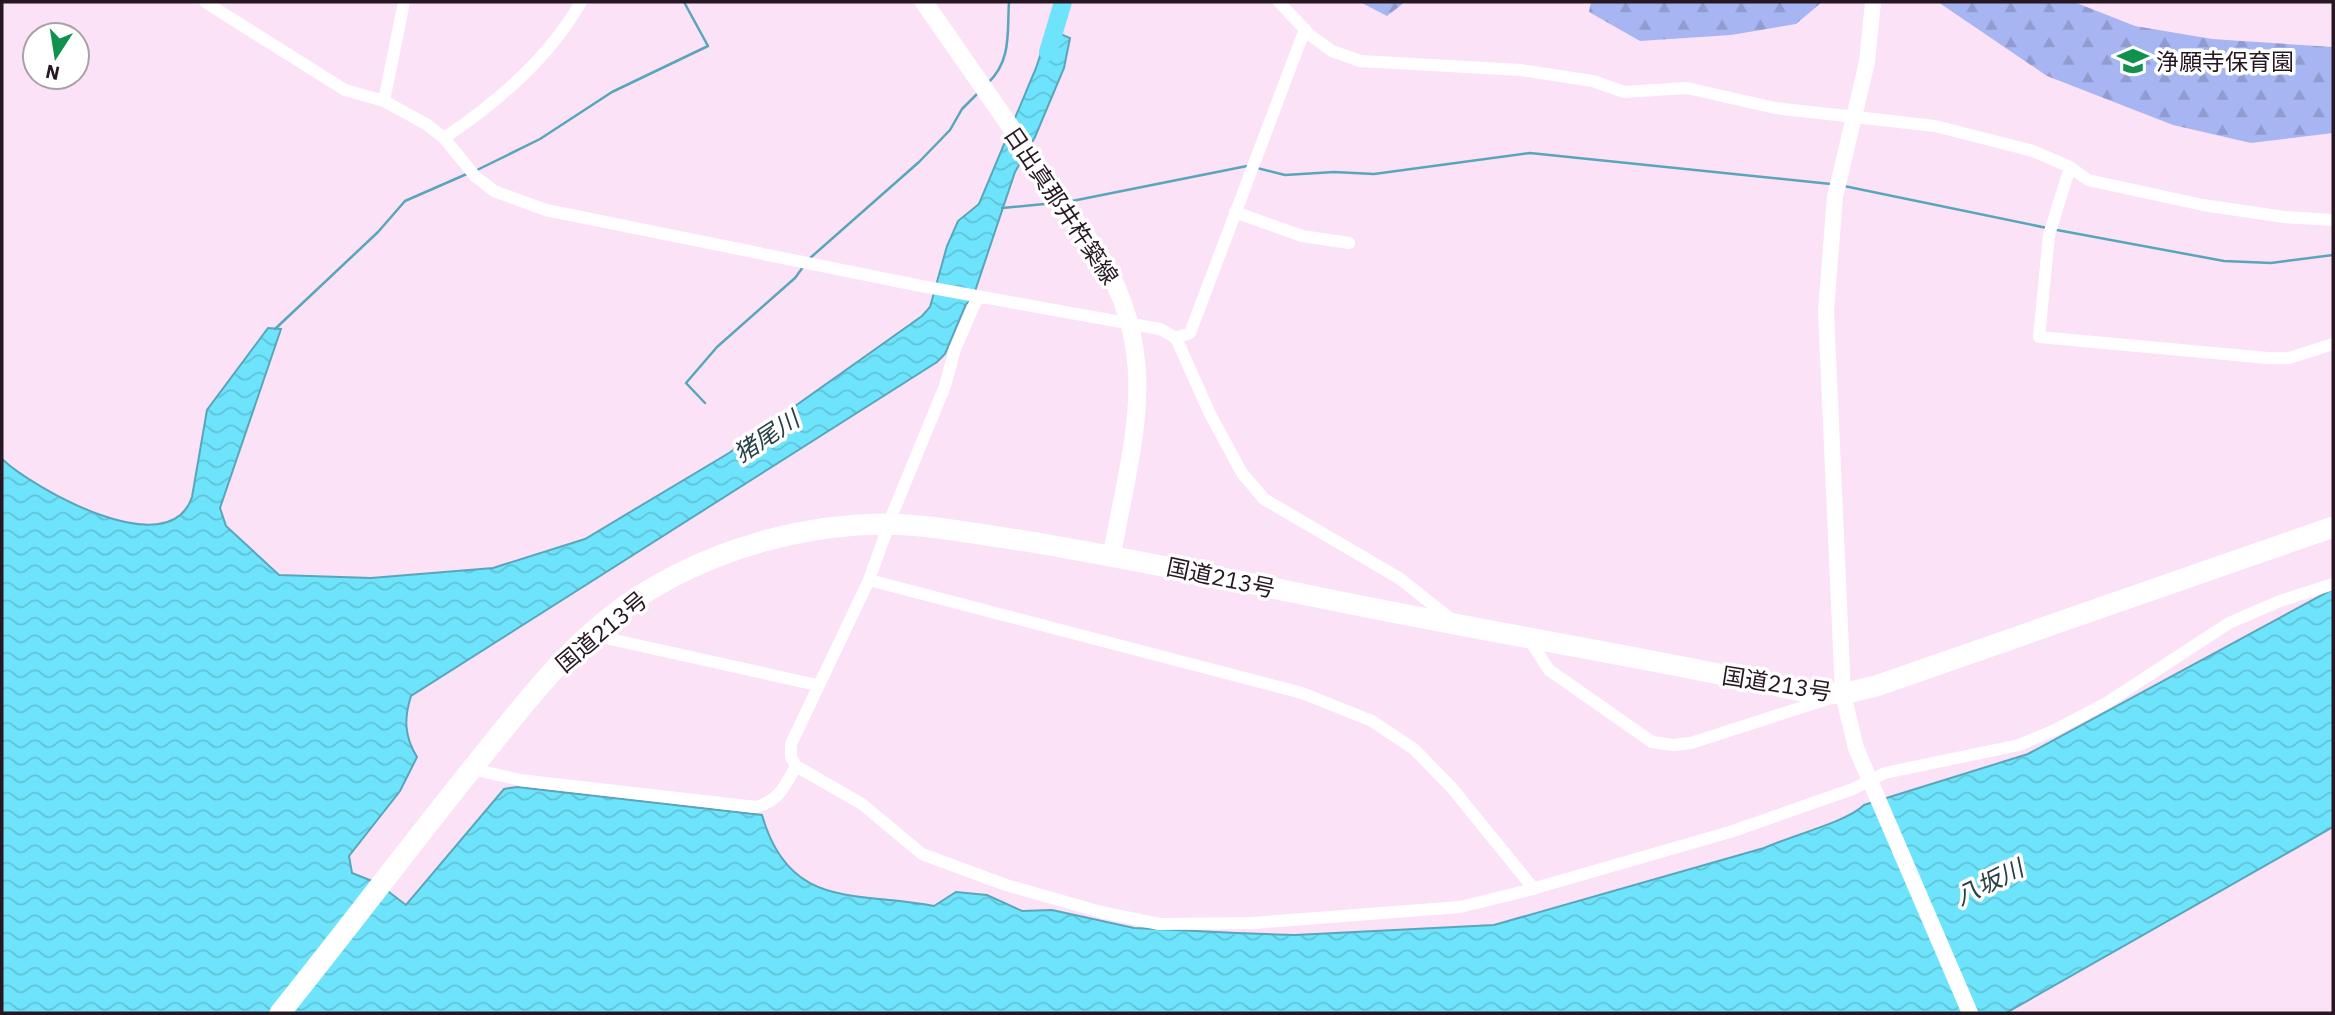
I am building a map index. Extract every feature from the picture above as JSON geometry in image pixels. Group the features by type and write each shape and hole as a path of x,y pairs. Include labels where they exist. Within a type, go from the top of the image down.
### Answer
{"highway":[{"name":"国道213号","path":"280,1013 540,684 593,632 648,591 713,559 761,542 792,535 888,524 946,529 1112,555 1461,627 1802,691 1843,694 1876,686 2333,527"}],"main road":[{"name":"日出真那井杵築線","path":"924,2 1119,287 1130,325 1140,393 1112,555"}],"street":[{"path":"205,2 345,90 384,101 444,138 471,172 494,191 546,209 921,286 1160,329 1176,338 1210,414 1242,473 1264,499 1399,578 1461,627"},
{"path":"384,101 404,2"},
{"path":"444,138 502,97 566,29 581,2"},
{"path":"1279,2 1305,29 1332,51 1360,61 1521,70 1593,81 1624,92 1687,88 1775,108 1935,126 2000,142 2070,167 2088,180 2203,205 2284,217 2333,220"},
{"path":"1873,2 1867,62 1835,197 1826,311 1843,694 1856,748 1970,1013"},
{"path":"1176,338 1190,333 1305,29"},
{"path":"2070,167 2050,230 2039,337 2268,358 2290,358 2333,344"},
{"path":"1235,212 1302,236 1349,243"},
{"path":"978,296 955,349 945,386 888,524 869,580 817,685 791,744 791,757 796,766 862,804 922,854 1006,885 1101,912 1159,924 1252,923 1460,907 1534,889 1730,832 1885,773 2019,745 2056,730 2108,702 2229,623 2280,601 2333,584"},
{"path":"869,580 1302,693 1372,721 1414,749 1452,788 1534,889"},
{"path":"593,632 610,639 817,685"},
{"path":"1529,639 1549,670 1652,741 1673,745 1691,743 1843,694"},
{"path":"472,769 520,780 756,807 772,803 779,796 796,766"}],"green space":[{"path":"1360,2 1405,2 1387,16"},
{"path":"1591,2 1822,2 1796,24 1731,35 1640,41 1589,12"},
{"path":"1938,2 2074,2 2135,26 2212,39 2333,47 2333,133 2251,143 2173,125 2047,76"}],"water":[{"name":"八坂川","path":"1049,29 1070,38 1064,68 1035,137 1015,172 972,300 966,304 945,354 937,362 411,696 406,727 417,757 400,791 349,856 352,873 377,883 406,905 504,789 517,787 762,815 774,846 789,867 807,882 852,896 934,906 956,892 987,895 1022,911 1052,910 1134,928 1237,933 1295,935 1494,925 1764,848 1832,823 1864,805 2028,754 2333,589 2333,827 2006,1013 2,1013 2,459 42,487 100,515 130,523 157,524 179,516 192,497 207,410 268,328 281,329 220,508 226,526 279,575 371,578 493,568 585,539 729,453 922,316 930,307 947,246 958,221 979,204 1036,68"}],"waterway":[{"path":"475,171 540,139 612,92 708,46 684,2"},
{"path":"988,83 996,74 1005,55 1009,2"},
{"name":"猪尾川","path":"1048,52 1063,2"},
{"path":"809,259 919,162 950,130 962,109 978,93"},
{"path":"1257,168 1285,175 1334,172 1374,174 1530,153 1831,184"},
{"path":"1072,201 1247,166"},
{"path":"275,329 378,232 405,201 469,173"},
{"path":"1844,186 2047,228"},
{"path":"1002,208 1055,203"},
{"path":"2057,230 2224,261 2271,263 2333,255"},
{"path":"705,403 686,383 717,347 795,278 803,267"}],"place":[{"name":"浄願寺保育園","path":"2133,61"}]}
